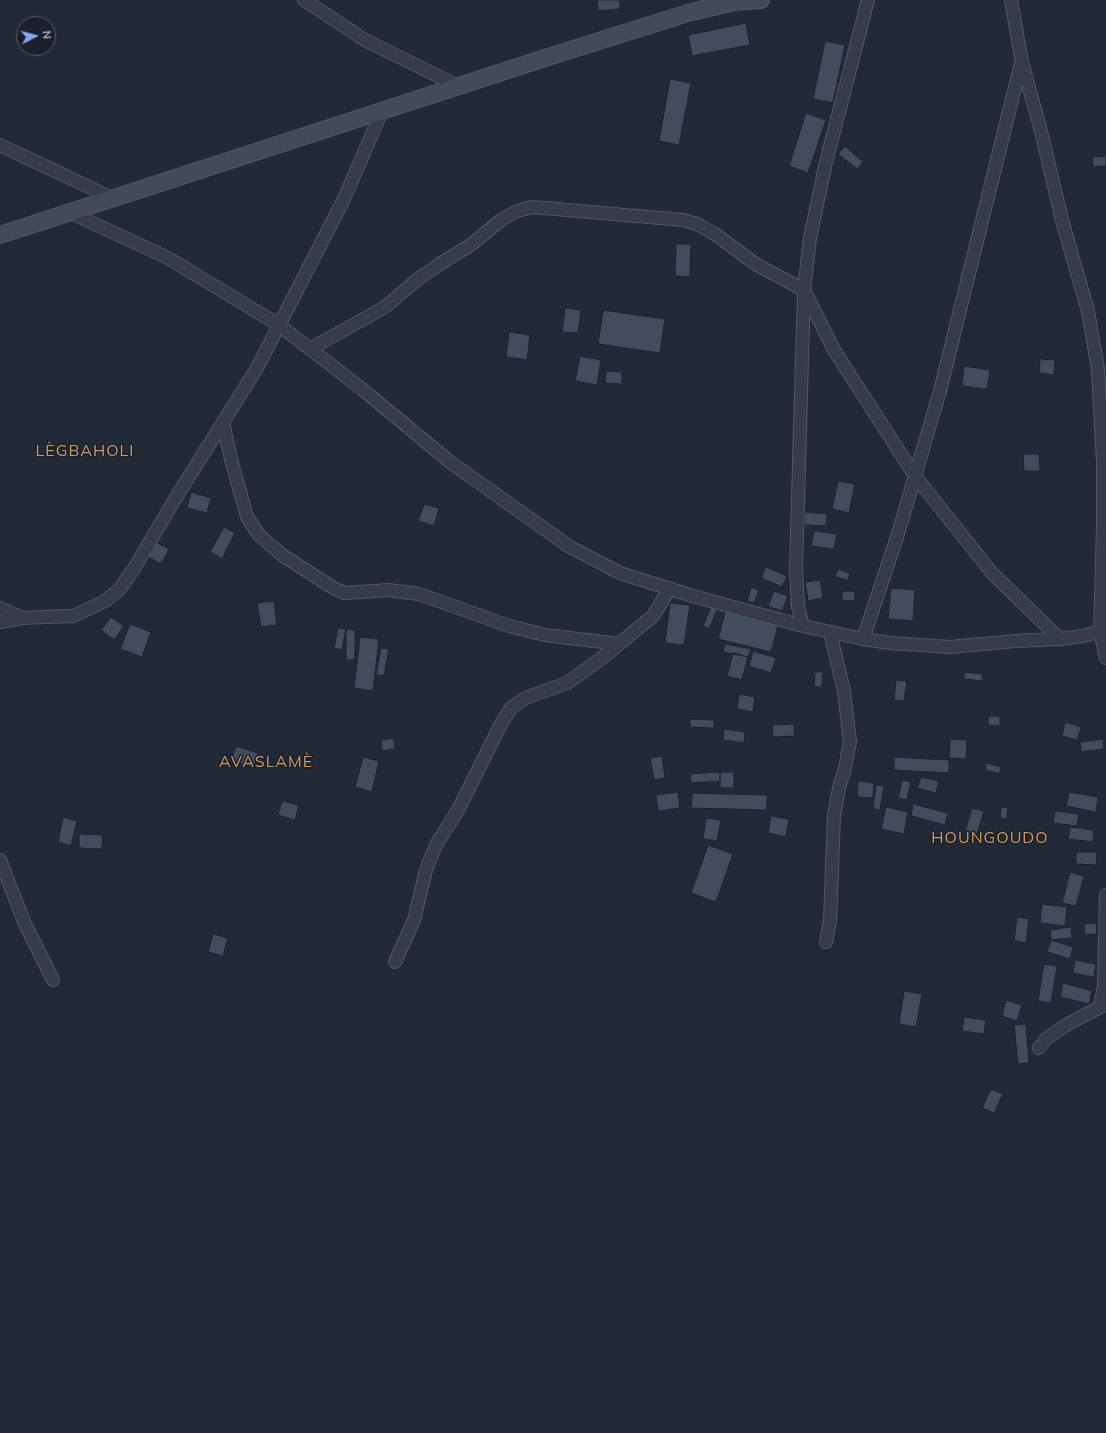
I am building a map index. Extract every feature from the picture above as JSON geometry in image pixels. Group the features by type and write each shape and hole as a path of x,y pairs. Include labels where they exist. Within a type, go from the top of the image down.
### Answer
{"street":[{"path":"304,0 365,40 458,86"},
{"path":"0,235 688,13 734,2 761,0"},
{"path":"803,626 798,607 796,568 804,290 810,238 823,177 868,0"},
{"path":"1011,0 1022,62 1041,131 1062,220 1088,311 1098,369 1103,469 1103,631 1106,658"},
{"path":"863,639 897,537 940,391 1022,62"},
{"path":"0,622 22,618 73,616 105,601 119,590 135,567 175,499 257,368 344,199 382,111"},
{"path":"0,145 112,198"},
{"path":"310,349 385,307 429,271 472,244 501,220 516,211 532,207 683,220 697,224 715,234 757,266 804,290 834,350 915,476 993,574 1060,639"},
{"path":"69,212 168,258 279,325 362,389 450,462 570,547 620,573 803,626 863,639 920,646 950,647 1015,641 1060,639 1103,631"},
{"path":"223,423 247,517 259,535 282,555 336,589 345,593 388,590 419,594 509,626 538,633 619,644"},
{"path":"395,962 414,920 426,870 436,845 458,810 497,731 511,708 525,698 567,683 619,644 653,616 670,588"},
{"path":"0,608 22,618"},
{"path":"826,942 830,920 834,816 850,742 844,691 830,632"},
{"path":"0,860 25,924 53,980"},
{"path":"1039,1048 1047,1038 1068,1024 1103,1005 1106,894"}],"building":[{"path":"597,0 620,0 620,9 598,11"},
{"path":"746,23 750,45 692,56 688,35"},
{"path":"825,41 845,45 833,103 813,99"},
{"path":"670,79 691,83 679,145 659,141"},
{"path":"806,113 826,120 808,173 789,166"},
{"path":"845,146 863,162 857,169 838,154"},
{"path":"1106,156 1106,166 1093,167 1092,157"},
{"path":"676,244 691,244 690,277 675,276"},
{"path":"565,308 581,310 578,333 562,332"},
{"path":"603,310 665,319 660,353 598,344"},
{"path":"509,332 530,335 527,360 506,357"},
{"path":"580,356 601,360 597,385 575,381"},
{"path":"1040,359 1055,360 1054,375 1039,373"},
{"path":"964,366 990,370 987,389 962,386"},
{"path":"606,371 622,372 622,384 605,383"},
{"path":"1023,454 1039,454 1040,471 1024,471"},
{"path":"838,481 855,484 849,513 832,509"},
{"path":"191,492 211,498 207,513 187,508"},
{"path":"424,504 439,508 434,526 418,521"},
{"path":"805,512 827,514 826,526 804,525"},
{"path":"224,527 235,533 222,559 210,552"},
{"path":"814,531 837,534 834,549 811,546"},
{"path":"154,541 169,549 161,564 146,556"},
{"path":"766,567 787,576 782,587 761,578"},
{"path":"838,569 850,573 848,580 835,577"},
{"path":"820,580 823,598 808,601 805,582"},
{"path":"751,587 759,590 754,603 747,601"},
{"path":"891,588 915,590 913,621 888,619"},
{"path":"774,591 788,596 782,611 768,606"},
{"path":"842,591 855,591 855,601 842,600"},
{"path":"274,601 277,625 261,627 257,603"},
{"path":"670,603 690,605 684,645 665,643"},
{"path":"711,607 717,610 709,629 703,626"},
{"path":"726,609 779,622 771,652 718,639"},
{"path":"111,617 124,626 114,640 101,630"},
{"path":"130,624 151,632 142,657 120,649"},
{"path":"338,628 346,629 342,650 334,648"},
{"path":"346,629 355,630 355,660 346,660"},
{"path":"360,637 379,639 373,691 354,688"},
{"path":"725,644 751,649 748,657 723,652"},
{"path":"381,648 389,649 384,676 376,675"},
{"path":"753,651 776,658 771,673 749,666"},
{"path":"733,653 748,657 742,680 727,676"},
{"path":"815,672 823,672 822,687 814,687"},
{"path":"964,672 983,674 982,681 964,679"},
{"path":"896,680 907,681 904,701 894,700"},
{"path":"739,694 755,697 753,712 737,709"},
{"path":"988,716 1000,716 1000,726 988,725"},
{"path":"690,719 714,720 714,728 690,727"},
{"path":"1065,722 1081,727 1077,740 1062,736"},
{"path":"794,724 795,736 773,737 772,725"},
{"path":"724,729 745,732 744,743 723,740"},
{"path":"394,738 395,749 382,751 381,740"},
{"path":"950,739 967,740 966,759 949,758"},
{"path":"1103,739 1104,749 1081,752 1080,742"},
{"path":"236,746 258,753 254,767 231,760"},
{"path":"662,756 665,778 654,780 650,758"},
{"path":"363,757 379,761 372,792 355,787"},
{"path":"894,757 949,760 949,773 894,770"},
{"path":"986,763 1001,767 999,774 985,770"},
{"path":"720,772 720,781 691,783 690,774"},
{"path":"720,772 734,772 734,788 720,788"},
{"path":"921,777 939,781 936,793 917,788"},
{"path":"902,780 911,782 907,800 898,798"},
{"path":"858,781 874,783 873,798 857,797"},
{"path":"876,785 884,786 880,810 873,809"},
{"path":"678,792 680,808 658,811 656,795"},
{"path":"1069,792 1098,797 1096,812 1066,806"},
{"path":"692,793 767,795 767,810 691,808"},
{"path":"282,801 299,805 295,820 278,815"},
{"path":"913,804 948,813 945,825 911,816"},
{"path":"886,807 908,812 904,834 881,829"},
{"path":"1001,807 1008,808 1007,819 1000,818"},
{"path":"972,808 984,811 977,834 965,831"},
{"path":"1055,811 1079,814 1077,826 1053,823"},
{"path":"771,816 789,819 786,837 768,833"},
{"path":"63,817 77,821 71,846 58,842"},
{"path":"706,818 721,820 717,841 703,839"},
{"path":"1070,827 1094,830 1093,842 1068,839"},
{"path":"79,834 103,835 102,849 79,848"},
{"path":"708,845 733,854 716,902 691,893"},
{"path":"1076,852 1097,852 1096,865 1076,864"},
{"path":"1070,872 1084,876 1076,906 1062,903"},
{"path":"1042,904 1067,907 1065,926 1040,923"},
{"path":"1017,917 1029,919 1026,943 1014,941"},
{"path":"1096,923 1097,934 1085,935 1084,924"},
{"path":"1071,927 1072,938 1051,940 1050,930"},
{"path":"213,934 228,938 223,956 208,952"},
{"path":"1051,940 1073,947 1070,959 1047,952"},
{"path":"1075,960 1096,964 1094,977 1073,973"},
{"path":"1044,964 1057,966 1051,1003 1038,1001"},
{"path":"1063,983 1092,991 1089,1004 1060,997"},
{"path":"904,991 922,994 916,1027 899,1024"},
{"path":"1006,1000 1022,1005 1017,1021 1002,1016"},
{"path":"964,1017 986,1020 984,1034 962,1031"},
{"path":"1026,1024 1029,1063 1018,1064 1014,1025"},
{"path":"991,1089 1003,1094 994,1113 982,1108"}],"district":[{"name":"LÈGBAHOLI","path":"85,451"},
{"name":"AVASLAMÈ","path":"266,762"},
{"name":"HOUNGOUDO","path":"990,838"}]}
